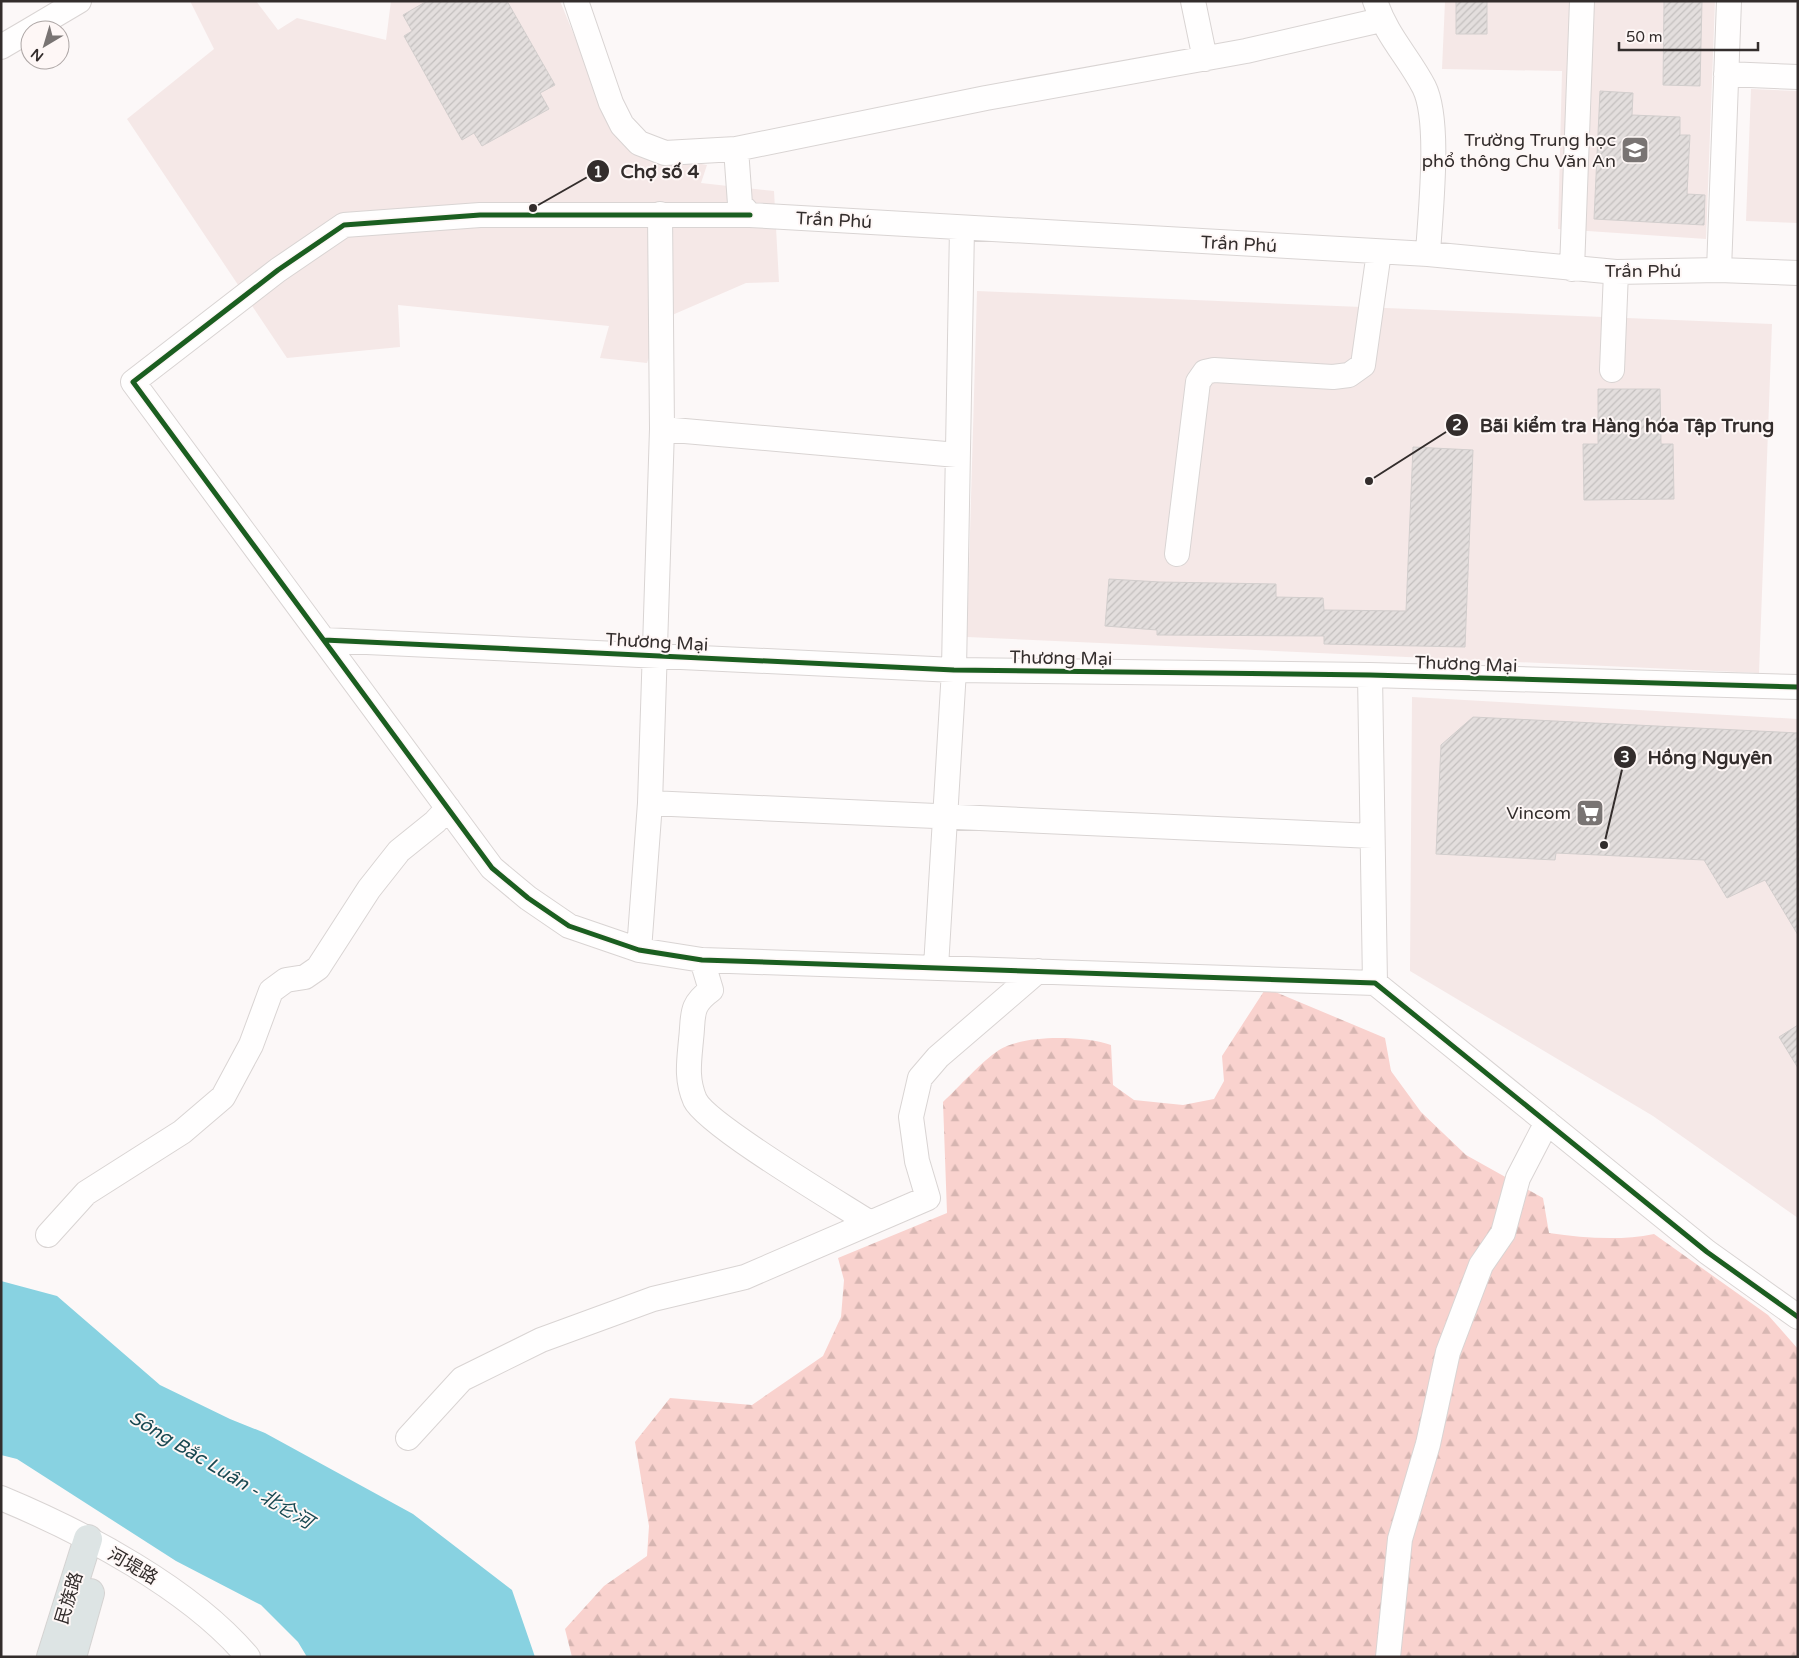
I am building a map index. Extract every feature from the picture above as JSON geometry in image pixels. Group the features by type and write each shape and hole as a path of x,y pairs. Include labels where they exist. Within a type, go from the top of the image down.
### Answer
{"main road":[{"name":"民族路","path":"51,1657 95,1544"},
{"name":"民族路","path":"72,1657 95,1544"}],"street":[{"path":"47,20 79,1"},
{"path":"576,1 611,103 622,125 639,143 665,153 736,149 977,99 1204,59 1378,11 1424,87 1430,105 1433,132 1428,254"},
{"path":"1193,1 1204,59"},
{"path":"1572,269 1582,1"},
{"path":"1719,270 1729,1"},
{"path":"1,47 20,36"},
{"path":"1726,74 1798,77"},
{"path":"736,149 740,204 750,215"},
{"path":"640,950 650,804 662,429 660,214"},
{"name":"Trần Phú","path":"324,640 133,382 278,270 344,225 480,216 750,215 1428,254 1616,272 1719,270 1798,273"},
{"path":"936,967 954,670 962,228"},
{"path":"1177,554 1198,382 1205,372 1214,370 1334,377 1349,375 1363,365 1379,252"},
{"path":"1612,370 1616,272"},
{"path":"662,429 957,455"},
{"path":"324,640 492,868 528,898 569,926 640,950 702,960 1375,983 1707,1252 1798,1317"},
{"name":"Thương Mại","path":"324,640 954,670 1370,675 1798,687"},
{"path":"1370,675 1375,983"},
{"path":"650,804 1372,836"},
{"path":"48,1235 86,1193 182,1132 223,1096 251,1045 271,991 286,980 305,977 318,968 369,889 399,850 435,822 448,808"},
{"path":"702,960 711,990 698,1000 693,1010 687,1076 696,1102 719,1124 870,1223"},
{"path":"408,1438 462,1379 540,1340 653,1299 745,1278 928,1198 917,1161 911,1117 920,1078 938,1057 1038,971"},
{"path":"1388,1657 1400,1539 1428,1444 1448,1352 1480,1265 1503,1234 1518,1178 1546,1122"},
{"name":"河堤路","path":"1,1498 56,1521 166,1585 230,1635 248,1657"}],"shaded area":[{"path":"190,1 256,1 278,30 297,18 386,40 391,1 560,1 603,105 639,152 707,165 701,183 774,191 779,282 746,283 663,319 647,363 600,358 609,326 398,305 400,347 287,358 127,119 214,49"},
{"name":"Trường Trung học phổ thông Chu Văn An","path":"1445,1 1715,1 1706,239 1558,229 1562,71 1442,69"},
{"path":"1751,89 1798,91 1798,223 1746,221"},
{"path":"977,291 1772,324 1759,673 967,637"},
{"path":"1412,697 1798,719 1798,1218 1653,1116 1410,971"}],"green space":[{"path":"1266,988 1385,1038 1391,1071 1421,1112 1466,1155 1543,1198 1549,1233 1602,1238 1628,1238 1654,1234 1768,1315 1798,1349 1798,1657 572,1657 565,1629 604,1586 647,1556 649,1526 635,1442 670,1398 752,1405 823,1356 841,1317 844,1280 838,1258 947,1213 943,1102 978,1068 992,1055 1010,1045 1039,1039 1071,1038 1111,1045 1113,1085 1134,1100 1183,1105 1214,1099 1224,1081 1222,1056"}],"water":[{"name":"Sông Bắc Luân - 北仑河","path":"1,1281 57,1296 160,1385 230,1419 265,1433 413,1514 512,1590 535,1657 307,1657 298,1642 261,1605 176,1561 17,1459 1,1455"}],"building":[{"path":"427,1 507,1 555,85 540,93 549,109 482,146 474,133 462,140 404,36 412,31 403,15"},
{"path":"1456,1 1487,1 1487,34 1456,34"},
{"path":"1664,1 1702,1 1700,86 1663,85"},
{"path":"1600,91 1633,93 1632,115 1680,117 1680,135 1690,135 1687,194 1705,195 1704,225 1594,219"},
{"path":"1598,389 1660,389 1661,444 1673,444 1674,499 1584,500 1583,444 1598,444"},
{"path":"1413,447 1473,450 1465,647 1324,644 1324,636 1157,635 1157,630 1105,626 1109,579 1276,584 1276,597 1323,598 1324,610 1406,611"},
{"path":"1473,717 1798,733 1798,935 1765,880 1727,898 1704,860 1556,853 1555,860 1436,854 1441,745"},
{"path":"1798,1025 1798,1068 1779,1037"}],"cycle path":[{"path":"750,215 480,215 344,225 278,270 133,382 492,868 528,898 569,926 639,950 702,960 1375,983 1707,1252 1798,1317"},
{"path":"324,640 954,670 1370,675 1798,687"}],"place":[{"name":"Trường Trung học phổ thông Chu Văn An","path":"1635,150"},
{"name":"Chợ số 4","path":"533,208"},
{"name":"Bãi kiểm tra Hàng hóa Tập Trung","path":"1369,481"},
{"name":"Vincom","path":"1590,813"},
{"name":"Hồng Nguyên","path":"1604,845"}]}
